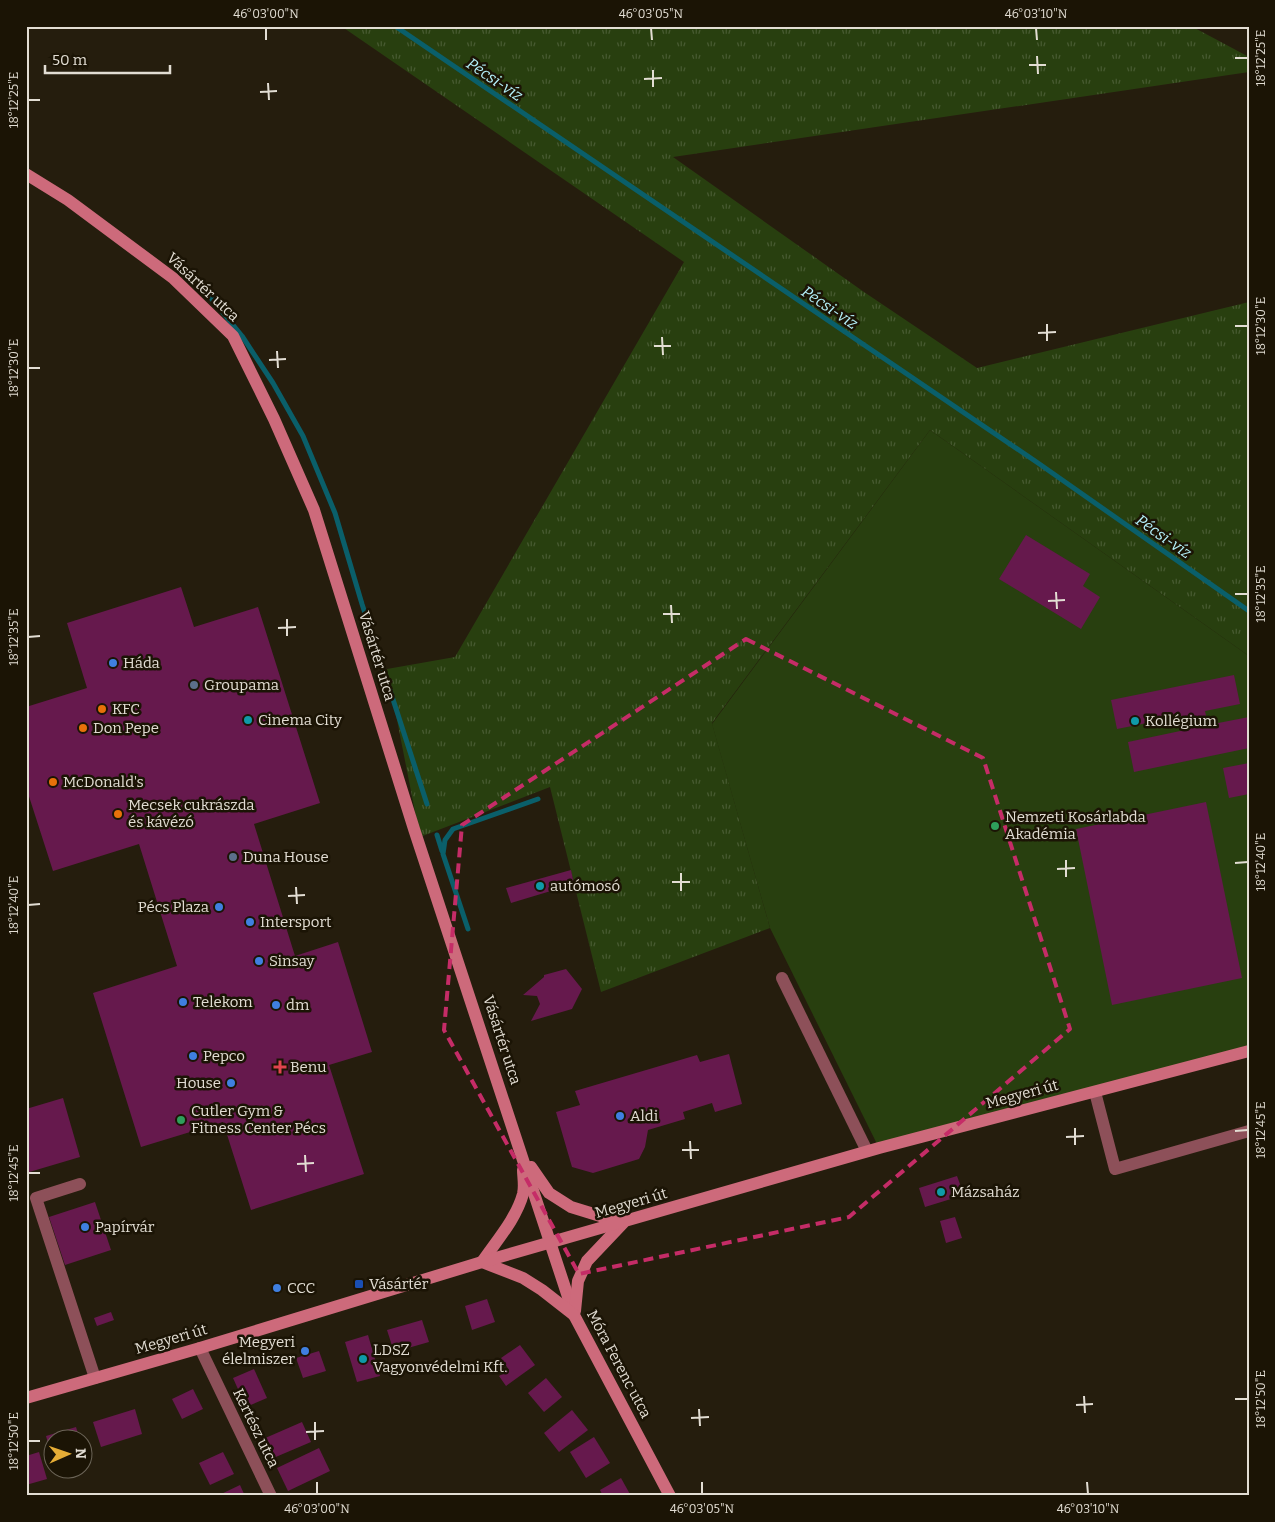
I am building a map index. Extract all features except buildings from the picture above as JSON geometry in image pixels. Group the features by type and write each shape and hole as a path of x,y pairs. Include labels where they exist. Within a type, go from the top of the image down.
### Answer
{"street":[{"name":"Vásártér utca","path":"26,174 68,200 173,278 233,336 274,419 314,510 414,829 551,1243"},
{"path":"782,978 867,1151"},
{"name":"Megyeri út","path":"26,1398 200,1348 482,1262 867,1151 1249,1051"},
{"path":"1095,1092 1116,1169 1249,1132"},
{"path":"524,1157 549,1194 572,1206 623,1222 587,1261 578,1281 574,1315"},
{"path":"524,1157 523,1192 517,1209 511,1221 482,1262 523,1278 574,1315"},
{"path":"80,1184 36,1198 95,1378"},
{"name":"Móra Ferenc utca","path":"551,1243 574,1315 670,1496"},
{"name":"Kertész utca","path":"200,1348 271,1496"}],"highlighted area":[{"path":"746,639 983,758 1070,1029 849,1217 579,1274 444,1030 462,825"}],"green space":[{"path":"341,26 1191,26 1249,57 1249,72 673,157 864,292 977,368 1249,302 1249,656 930,430 712,723 770,928 601,992 550,787 420,837 387,669 455,657 684,262"},
{"name":"Nemzeti Kosárlabda Akadémia","path":"930,430 1249,656 1249,1051 879,1148 770,928 712,724"}],"waterway":[{"name":"Pécsi-víz","path":"395,26 1038,463 1249,611"},
{"path":"202,287 242,336 273,383 303,436 335,513 362,604 427,804"},
{"path":"468,929 443,854 445,840 453,829 538,799"},
{"path":"437,835 442,851"}],"place":[{"name":"Háda","path":"113,663"},
{"name":"Groupama","path":"194,685"},
{"name":"KFC","path":"102,709"},
{"name":"Cinema City","path":"248,720"},
{"name":"Kollégium","path":"1135,721"},
{"name":"Don Pepe","path":"83,728"},
{"name":"McDonald's","path":"53,782"},
{"name":"Mecsek cukrászda és kávézó","path":"118,814"},
{"name":"Nemzeti Kosárlabda Akadémia","path":"995,826"},
{"name":"Duna House","path":"233,857"},
{"name":"autómosó","path":"540,886"},
{"name":"Pécs Plaza","path":"219,907"},
{"name":"Intersport","path":"250,922"},
{"name":"Sinsay","path":"259,961"},
{"name":"Telekom","path":"183,1002"},
{"name":"dm","path":"276,1005"},
{"name":"Pepco","path":"193,1056"},
{"name":"Benu","path":"280,1067"},
{"name":"House","path":"231,1083"},
{"name":"Aldi","path":"620,1116"},
{"name":"Cutler Gym & Fitness Center Pécs","path":"181,1120"},
{"name":"Mázsaház","path":"941,1192"},
{"name":"Papírvár","path":"85,1227"},
{"name":"Vásártér","path":"359,1284"},
{"name":"CCC","path":"277,1288"},
{"name":"Megyeri élelmiszer","path":"305,1351"},
{"name":"LDSZ Vagyonvédelmi Kft.","path":"363,1359"}]}
